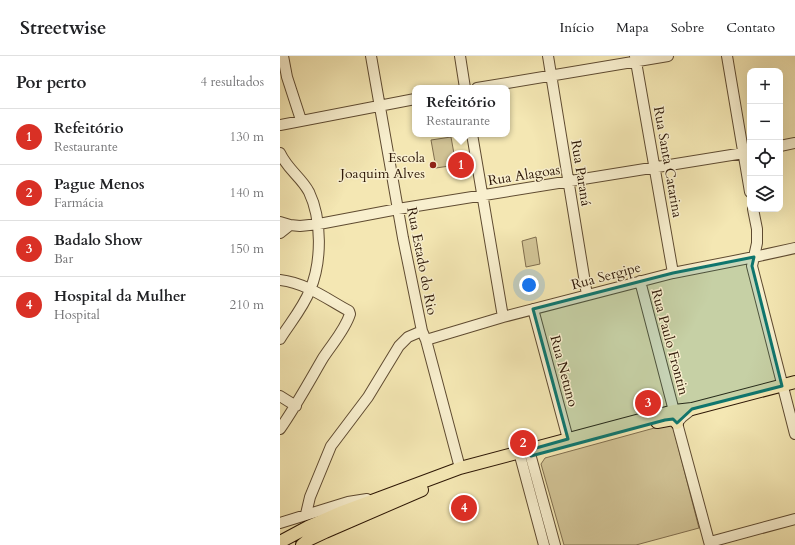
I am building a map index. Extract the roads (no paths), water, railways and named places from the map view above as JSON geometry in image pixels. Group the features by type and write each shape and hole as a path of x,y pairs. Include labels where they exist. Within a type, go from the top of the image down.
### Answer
{"main road":[{"path":"302,545 308,540 325,532 445,480 568,439 674,410 692,409 795,382"},
{"path":"280,542 308,527 380,497 460,468 665,420 673,419 677,423"}],"street":[{"path":"283,56 287,78 301,120"},
{"name":"Rua Estado do Rio","path":"371,56 398,209 424,335 460,468"},
{"path":"460,56 465,85"},
{"name":"Rua Paraná","path":"548,56 588,295"},
{"path":"494,85 636,58 668,56"},
{"path":"728,56 746,152 748,176"},
{"name":"Rua Santa Catarina","path":"636,58 673,273"},
{"path":"280,125 412,100"},
{"path":"472,137 503,317"},
{"path":"783,145 795,143"},
{"name":"Rua Alagoas","path":"285,224 300,226 319,224 398,209 746,152"},
{"path":"280,153 284,163 299,178 309,192 319,224 318,258 311,289 304,303 285,324 280,339"},
{"path":"754,212 757,229 757,244 752,266 795,434"},
{"path":"280,233 285,224"},
{"name":"Rua Sergipe","path":"306,514 310,497 331,446 368,397 398,346 408,337 424,335 503,317 673,273 795,248"},
{"path":"280,280 292,282 311,289 347,310 350,314 349,319 323,358 296,406 280,429"},
{"name":"Rua Paulo Frontin","path":"640,281 674,410"},
{"name":"Rua Netuno","path":"533,309 568,439"},
{"path":"280,396 296,406"},
{"path":"692,409 682,416 677,423 710,544 795,519"},
{"path":"525,454 544,545"},
{"path":"525,454 556,545"},
{"path":"280,523 348,502 380,497"},
{"path":"280,527 299,521 300,526 280,538"}],"place":[{"name":"Escola Joaquim Alves","path":"433,165"},
{"name":"Refeitório","path":"461,165"},
{"name":"Badalo Show","path":"648,403"},
{"name":"Pague Menos","path":"523,443"},
{"name":"Hospital da Mulher","path":"464,508"}]}
